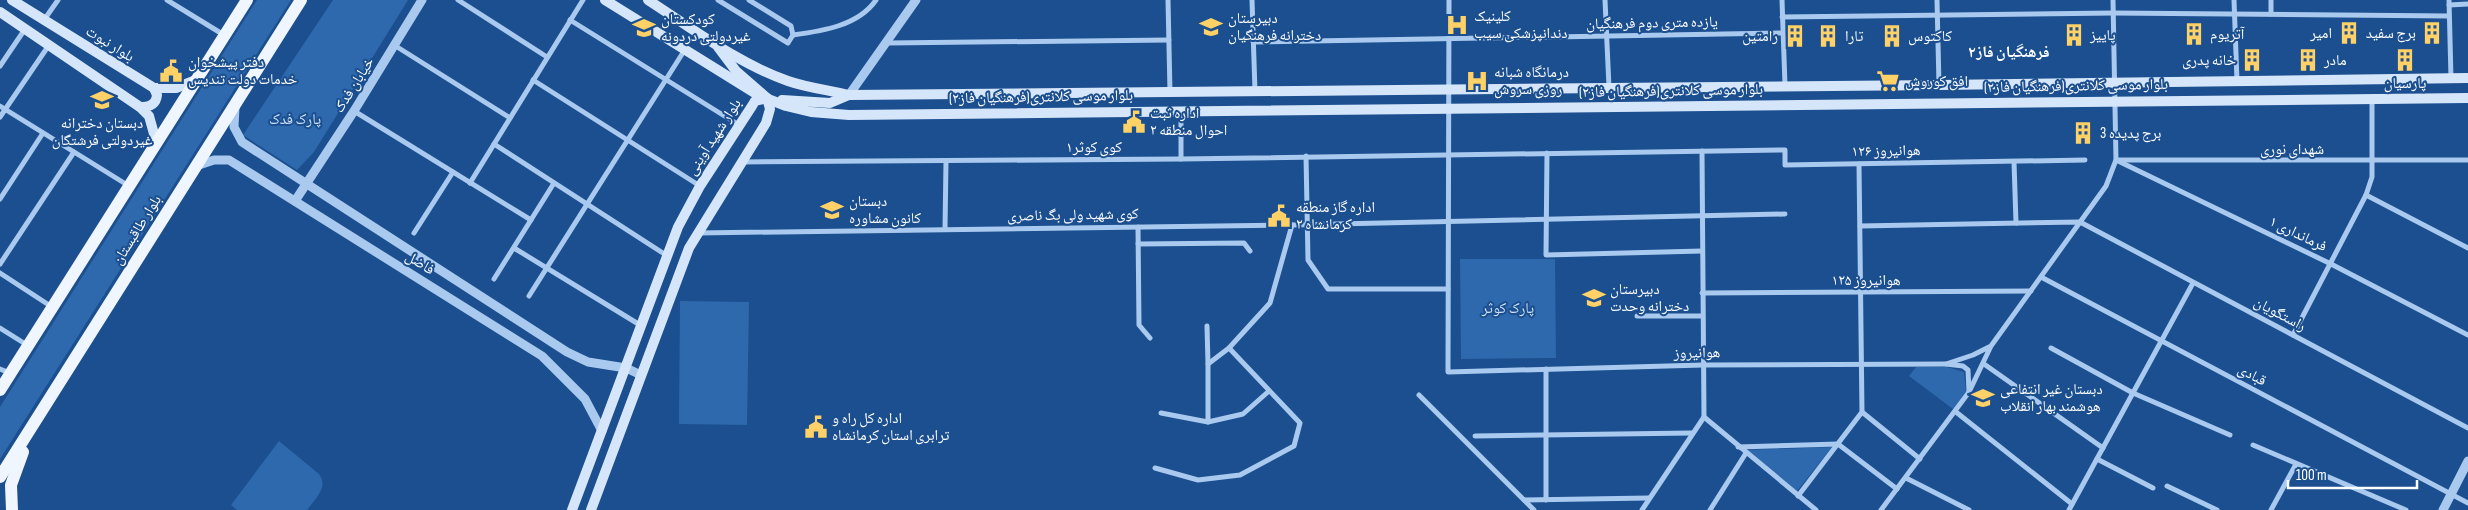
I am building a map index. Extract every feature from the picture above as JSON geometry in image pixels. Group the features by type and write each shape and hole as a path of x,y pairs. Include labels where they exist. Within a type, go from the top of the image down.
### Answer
{"main road":[{"name":"بلوار نبوت","path":"12,0 154,88"},
{"name":"بلوار طاقبستان","path":"0,390 5,372 29,346 130,186 156,141 247,0"},
{"name":"بلوار طاقبستان","path":"0,477 301,0"},
{"name":"بلوار موسی کلانتری(فرهنگیان فاز۲)","path":"604,0 746,88 767,98 786,106 811,112 849,115 2468,98"},
{"name":"بلوار موسی کلانتری(فرهنگیان فاز۲)","path":"648,0 715,44 748,63 789,81 849,95 2468,78"},
{"path":"0,12 50,44 140,107 149,116 156,141"},
{"path":"591,510 689,248 766,124 770,109 767,98 736,71 715,44"},
{"path":"140,107 151,106 154,102 157,95 154,88 176,88 197,79"},
{"path":"767,98 830,103 849,95"},
{"name":"بلوار شهید آوینی","path":"572,510 678,227 700,186 739,125 755,102 767,98"},
{"path":"12,510 10,496 13,476 38,417"}],"street":[{"path":"44,20 58,0"},
{"path":"167,0 225,35"},
{"name":"خیابان فدک","path":"295,201 354,111 422,0"},
{"path":"458,0 547,57"},
{"path":"470,183 583,0"},
{"path":"718,0 788,43 794,35 833,29 870,9 876,0"},
{"path":"749,0 791,26 794,35"},
{"path":"849,95 888,43 916,0"},
{"path":"1168,0 1170,92"},
{"path":"1252,0 1255,91"},
{"path":"1306,156 1308,260 1328,289 1448,289 1448,0"},
{"path":"1605,0 1609,88"},
{"path":"1782,0 1785,86"},
{"path":"1937,0 1939,85"},
{"path":"1881,510 1956,412 1984,364 1991,346 2106,186 2116,160 2113,82 2113,0"},
{"path":"2234,0 2237,81"},
{"path":"2271,0 2271,14"},
{"path":"2451,78 2449,3 2468,4"},
{"path":"1782,17 2113,13 2449,16"},
{"path":"570,20 739,125"},
{"path":"0,66 26,28"},
{"name":"یازده متری دوم فرهنگیان","path":"1253,42 1782,32"},
{"path":"888,43 1169,40"},
{"path":"0,117 3,108 50,44"},
{"path":"394,45 510,118"},
{"path":"529,296 684,50"},
{"path":"533,80 700,186"},
{"path":"2293,335 2366,195 2372,177 2372,98"},
{"name":"فاضل","path":"235,104 234,128 242,142 567,352 599,365 626,368 641,374"},
{"path":"3,108 130,186"},
{"path":"354,111 532,220"},
{"path":"1181,111 1181,159"},
{"path":"0,199 43,133"},
{"path":"494,144 666,255"},
{"name":"هوانیروز ۱۲۶","path":"1702,151 1785,150 1785,165 2085,160"},
{"path":"1642,510 1704,417 1702,151"},
{"name":"کوی کوثر۱","path":"741,162 1181,159 1702,151"},
{"path":"0,264 74,152"},
{"path":"1547,153 1546,255 1702,251"},
{"name":"فاضل","path":"196,166 214,160 229,160 542,356 585,399 602,431"},
{"name":"شهدای نوری","path":"2116,160 2372,162 2467,160"},
{"name":"فرمانداری ۱","path":"2116,160 2331,264 2468,335"},
{"path":"945,229 946,161"},
{"path":"2014,162 2016,224"},
{"path":"1798,496 1862,412 1859,164"},
{"path":"414,233 453,172"},
{"path":"494,279 554,183"},
{"path":"2366,195 2468,248"},
{"name":"کوی شهید ولی بگ ناصری","path":"697,233 1292,225 1785,214"},
{"path":"1860,226 2080,222"},
{"name":"راستگویان","path":"2080,222 2468,428"},
{"path":"1208,364 1228,348 1270,303 1292,225"},
{"path":"1138,227 1139,325 1150,338"},
{"path":"1138,244 1244,243 1250,250"},
{"path":"514,248 640,325"},
{"path":"0,273 53,307"},
{"name":"قبادی","path":"2041,277 2468,503"},
{"path":"2069,510 2193,283"},
{"name":"هوانیروز","path":"1448,289 1448,372 1703,366 1946,364"},
{"name":"هوانیروز ۱۲۵","path":"1702,293 2031,291"},
{"path":"1636,316 1702,316"},
{"path":"1207,326 1208,422"},
{"path":"0,328 29,346"},
{"path":"1946,364 1973,356 1991,346"},
{"path":"1156,468 1198,480 1240,475 1294,446 1300,423 1228,348"},
{"path":"2051,348 2133,392 2230,435"},
{"path":"1946,364 1963,366 1968,370 1969,392"},
{"path":"1984,364 2103,448"},
{"path":"1546,369 1546,500"},
{"path":"1161,413 1208,422 1243,414 1269,391"},
{"path":"1420,395 1534,510"},
{"path":"1862,412 1920,459"},
{"path":"1956,412 2072,504"},
{"path":"1704,417 1816,510"},
{"path":"1475,436 1692,433"},
{"path":"1738,447 1838,444 1897,490"},
{"path":"2253,445 2406,510"},
{"path":"1710,510 1746,453"},
{"path":"2097,459 2154,488"},
{"path":"2443,510 2468,461"},
{"path":"2271,510 2296,464"},
{"path":"1906,478 1968,510"},
{"path":"2167,486 2217,510"},
{"path":"1524,500 1650,498"}],"green space":[{"path":"257,0 291,0 0,459 0,407"},
{"name":"پارک فدک","path":"333,0 408,0 314,152 297,170 243,135"},
{"name":"پارک کوثر","path":"1460,259 1555,259 1556,358 1461,359"},
{"path":"680,301 749,302 747,425 679,424"},
{"path":"1916,367 1947,367 1964,372 1966,391 1953,409 1909,376"},
{"path":"279,441 319,474 322,479 320,493 307,510 237,510 231,505"},
{"path":"1832,447 1797,491 1746,450"}],"place":[{"name":"کلینیک دندانپزشکی سیب","path":"1457,25"},
{"name":"دبیرستان دخترانه فرهنگیان","path":"1211,27"},
{"name":"کودکستان غیردولتی دردونه","path":"644,28"},
{"name":"امیر","path":"2349,33"},
{"name":"برج سفید","path":"2432,33"},
{"name":"آتریوم","path":"2194,34"},
{"name":"پاییز","path":"2074,35"},
{"name":"رامتین","path":"1795,36"},
{"name":"تارا","path":"1828,36"},
{"name":"کاکتوس","path":"1892,36"},
{"name":"خانه پدری","path":"2252,60"},
{"name":"مادر","path":"2308,60"},
{"name":"پارسیان","path":"2405,60"},
{"name":"دفتر پیشخوان خدمات دولت تندیس","path":"171,71"},
{"name":"درمانگاه شبانه روزی سروش","path":"1477,81"},
{"name":"افق کوروش","path":"1888,81"},
{"name":"دبستان دخترانه غیردولتی فرشتگان","path":"102,100"},
{"name":"اداره ثبت احوال منطقه ۲","path":"1134,122"},
{"name":"برج پدیده 3","path":"2083,133"},
{"name":"دبستان کانون مشاوره","path":"832,210"},
{"name":"اداره گاز منطقه ۲ کرمانشاه","path":"1279,216"},
{"name":"دبیرستان دخترانه وحدت","path":"1594,298"},
{"name":"دبستان غیر انتفاعی هوشمند بهار انقلاب","path":"1983,398"},
{"name":"اداره کل راه و ترابری استان کرمانشاه","path":"816,427"}],"district":[{"name":"فرهنگیان فاز۲","path":"2009,52"}]}
